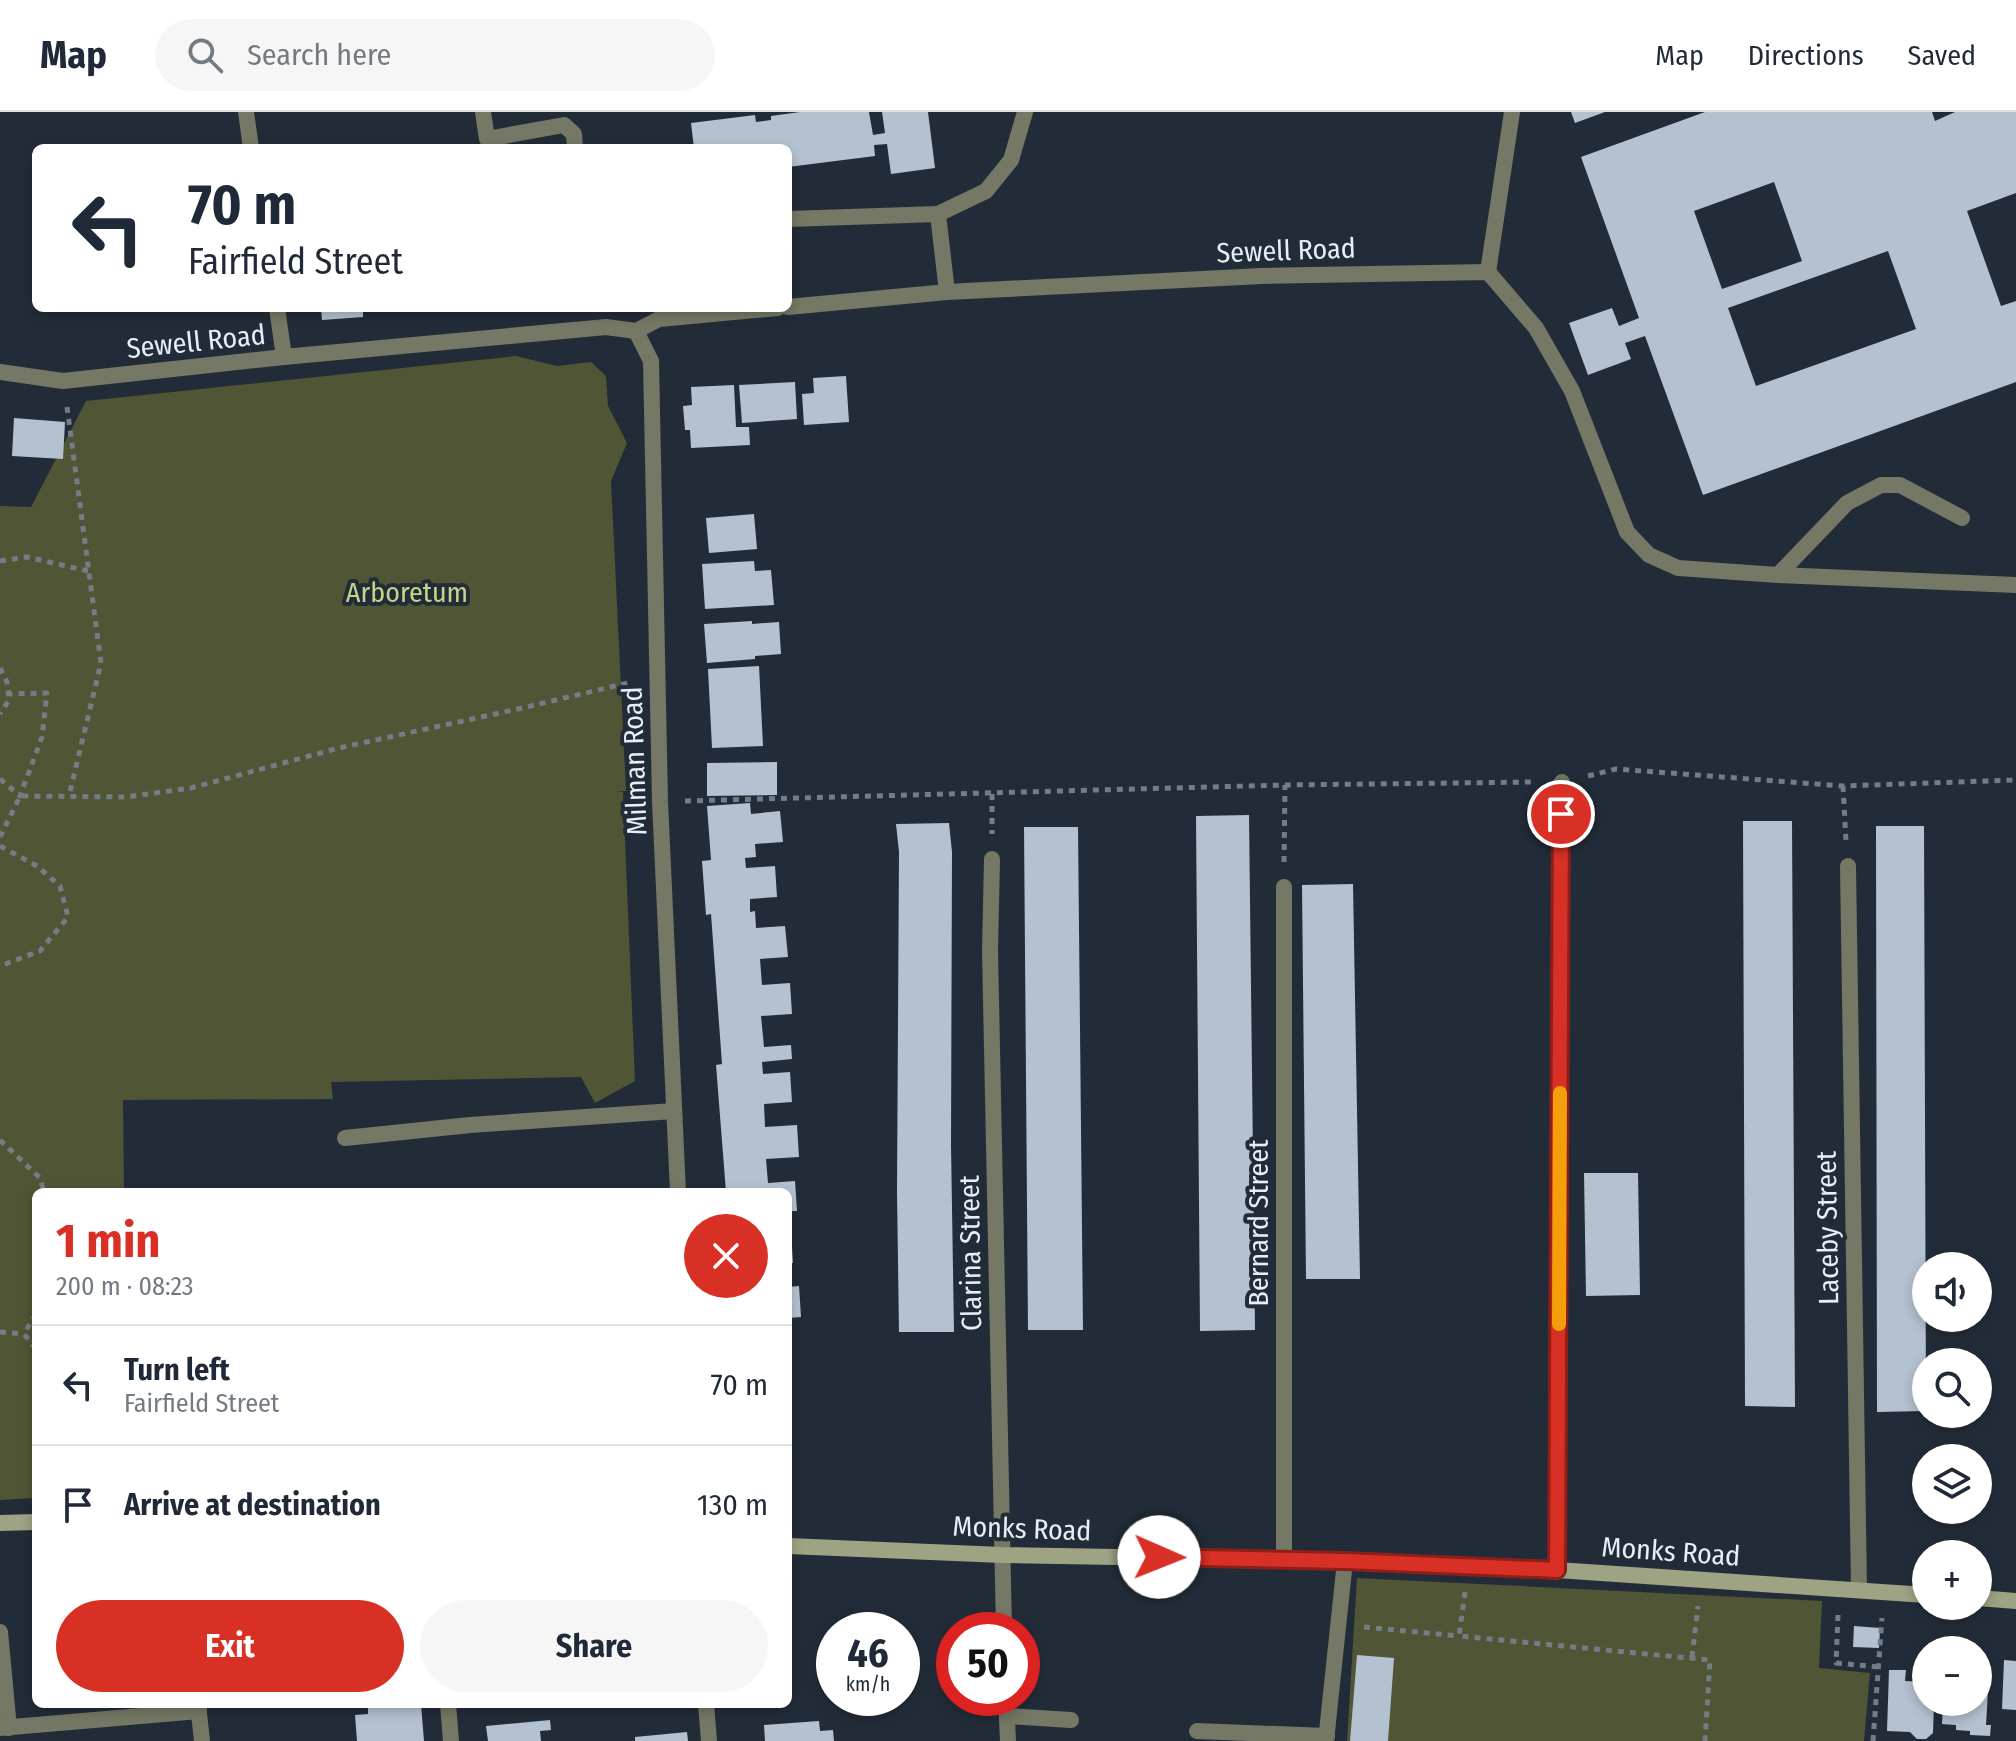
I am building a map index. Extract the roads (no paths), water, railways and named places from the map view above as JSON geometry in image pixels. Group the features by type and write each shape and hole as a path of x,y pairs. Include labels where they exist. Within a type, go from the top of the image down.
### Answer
{"main road":[{"path":"0,1523 32,1522"},
{"name":"Monks Road","path":"792,1546 1002,1555 1284,1559 1557,1570 1912,1594"},
{"path":"1992,1599 2016,1601"}],"street":[{"path":"246,112 250,144"},
{"path":"483,112 487,139 564,125 574,134 575,144"},
{"path":"792,219 938,214 986,191 1011,160 1025,112"},
{"path":"1512,112 1488,272 1536,328 1572,391 1627,532 1649,555 1678,568 2016,585"},
{"path":"938,214 947,292"},
{"name":"Sewell Road","path":"792,307 947,292 1261,276 1488,272"},
{"path":"278,312 284,357"},
{"name":"Sewell Road","path":"0,372 63,381 606,327 636,331 659,319 735,312"},
{"name":"Milman Road","path":"636,331 651,361 660,802 678,1188"},
{"path":"1778,575 1847,503 1881,485 1900,485 1962,518"},
{"path":"1557,1570 1562,782"},
{"name":"Clarina Street","path":"992,859 990,951 1004,1612"},
{"name":"Laceby Street","path":"1848,866 1859,1590"},
{"name":"Bernard Street","path":"1284,887 1284,1559"},
{"path":"345,1138 470,1125 674,1111"},
{"path":"1197,1731 1326,1738 1345,1561"},
{"path":"0,1632 4,1728 189,1708"},
{"path":"198,1708 202,1741"},
{"path":"448,1708 451,1741"},
{"path":"706,1708 709,1741"},
{"path":"1008,1741 1007,1716 1071,1720"}],"park label":[{"name":"Arboretum","path":"407,592"}]}
